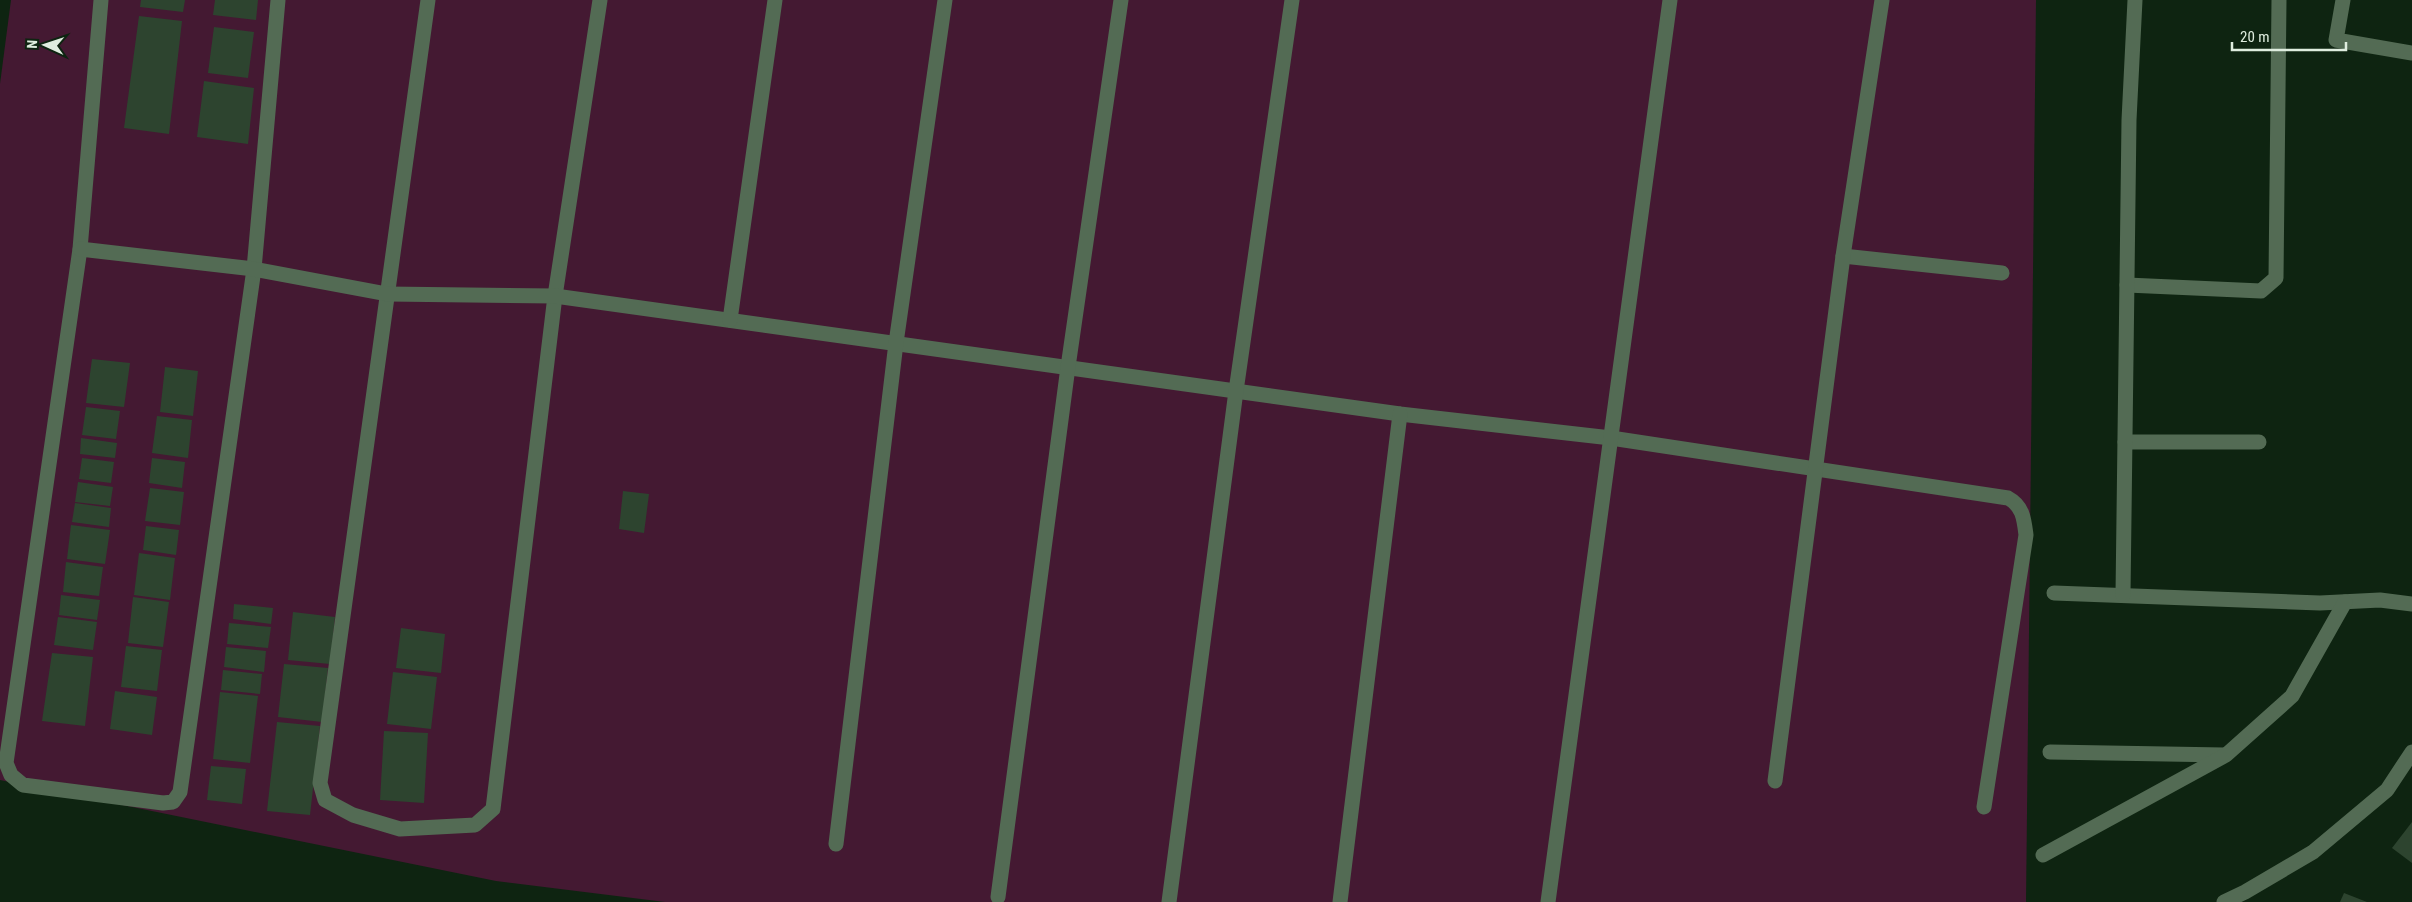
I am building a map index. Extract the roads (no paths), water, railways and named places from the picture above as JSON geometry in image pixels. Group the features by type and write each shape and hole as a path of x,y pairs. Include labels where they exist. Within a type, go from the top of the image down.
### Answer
{"street":[{"path":"101,0 80,249 6,763 11,775 23,785 163,803 173,802 180,792 254,269 278,0"},
{"path":"428,0 320,783 325,800 353,815 400,829 475,825 493,809 555,296 600,0"},
{"path":"730,320 775,0"},
{"path":"836,844 896,343 945,0"},
{"path":"998,898 1068,367 1121,0"},
{"path":"1169,902 1236,390 1292,0"},
{"path":"1548,902 1670,0"},
{"path":"1775,781 1843,256 1882,0"},
{"path":"2123,595 2129,120 2135,0"},
{"path":"2127,285 2261,291 2276,278 2279,0"},
{"path":"2343,0 2336,40 2412,53"},
{"path":"80,249 254,269 387,294 555,296 1400,414 1610,438 2008,498 2016,502 2023,514 2026,534 1984,808"},
{"path":"1843,256 2002,273"},
{"path":"1340,902 1400,414"},
{"path":"2125,442 2259,442"},
{"path":"2054,593 2320,603 2380,600 2412,604"},
{"path":"2043,855 2226,755 2292,696 2345,602"},
{"path":"2050,752 2226,755"},
{"path":"2224,902 2245,892 2313,852 2387,790 2412,752"}]}
